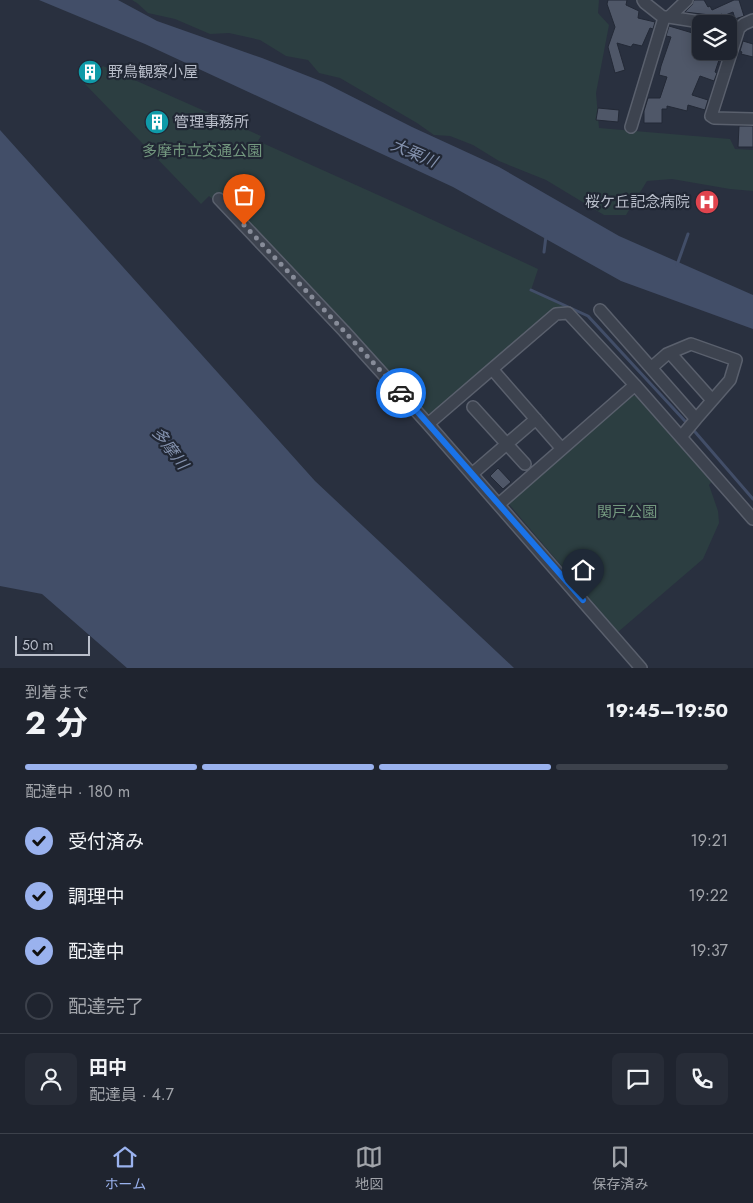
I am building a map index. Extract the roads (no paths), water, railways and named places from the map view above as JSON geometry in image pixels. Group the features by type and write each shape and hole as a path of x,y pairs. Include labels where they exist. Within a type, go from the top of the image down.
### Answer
{"street":[{"path":"643,0 667,17 692,21"},
{"path":"630,127 667,17 687,0"},
{"path":"737,26 753,20"},
{"path":"725,60 711,116 714,118 753,120"},
{"path":"219,199 344,331 428,424 641,668"},
{"path":"600,310 695,420"},
{"path":"428,424 556,314 568,313 683,434 753,519"},
{"path":"651,368 667,354 691,344 736,360 730,380 683,434"},
{"path":"670,353 712,400"},
{"path":"492,369 562,449"},
{"path":"499,504 635,385"},
{"path":"473,407 525,464"},
{"path":"472,474 536,419"}],"water":[{"name":"大栗川","path":"39,0 118,0 157,21 323,82 412,127 499,167 619,236 753,295 753,329 621,281 453,187 145,44"},
{"name":"多摩川","path":"0,130 315,481 514,668 127,668 42,594 0,586"}],"waterway":[{"path":"677,265 688,234"},
{"path":"544,252 546,236"},
{"path":"531,290 588,316 696,433 753,499"}],"place":[{"name":"野鳥観察小屋","path":"90,72"},
{"name":"管理事務所","path":"157,122"},
{"name":"桜ケ丘記念病院","path":"707,202"}],"park label":[{"name":"多摩市立交通公園","path":"202,151"},
{"name":"関戸公園","path":"627,512"}]}
